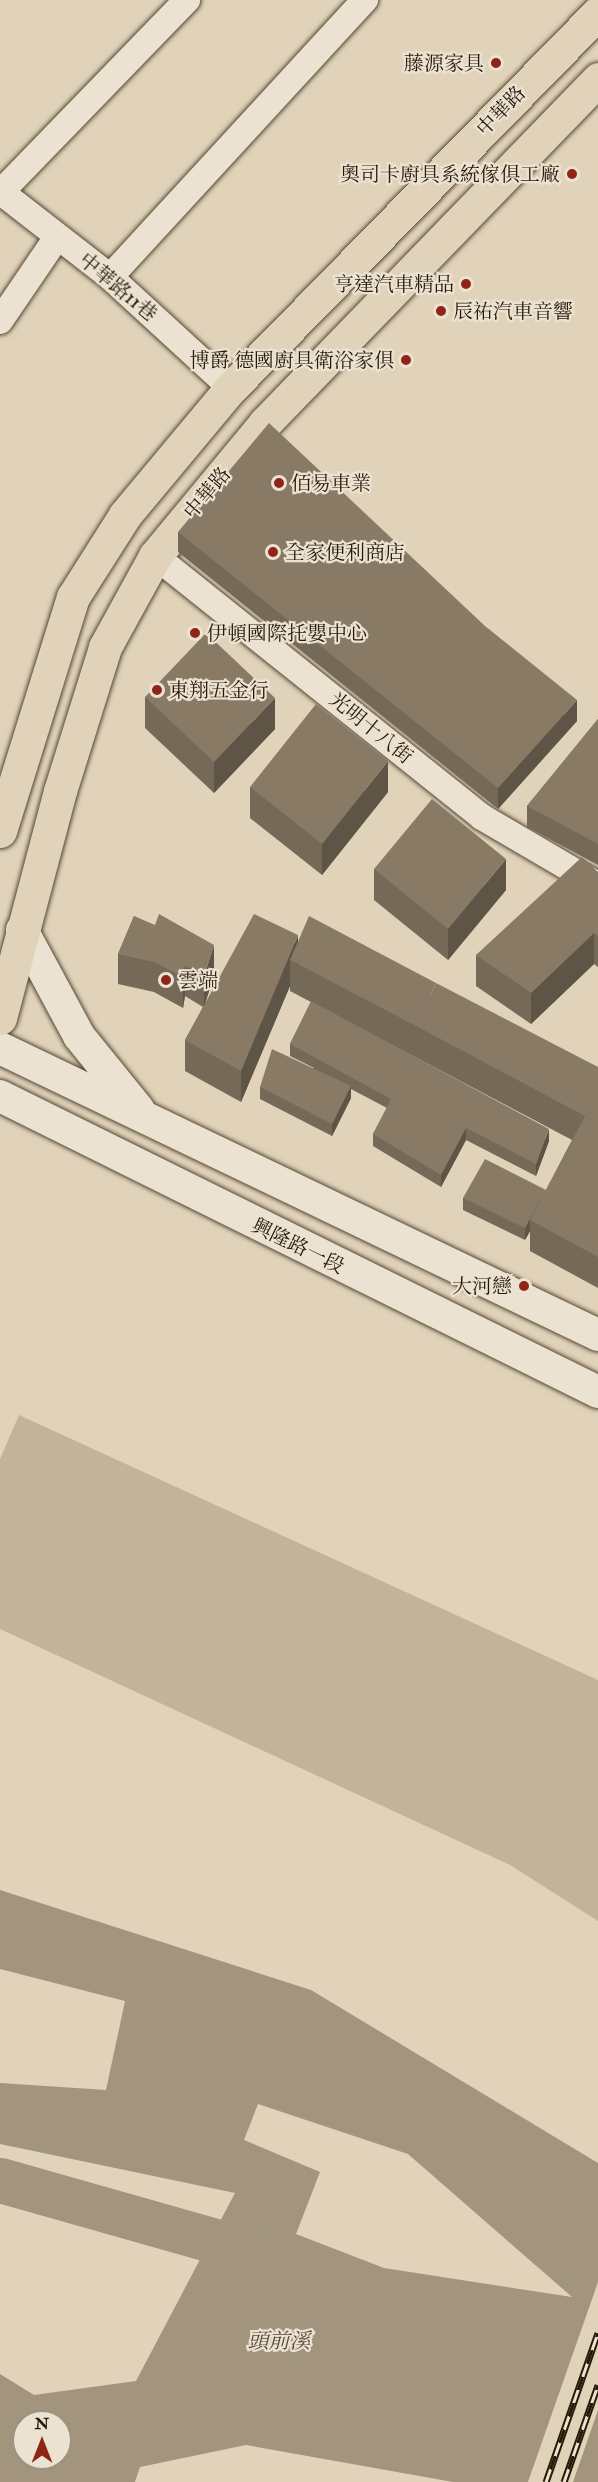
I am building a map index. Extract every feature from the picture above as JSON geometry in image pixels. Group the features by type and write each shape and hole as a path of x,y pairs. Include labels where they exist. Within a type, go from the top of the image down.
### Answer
{"main road":[{"name":"中華路","path":"0,831 73,597 138,499 231,388 598,13"},
{"name":"中華路","path":"0,1018 22,930 105,647 155,556 265,423 598,79"}],"street":[{"path":"0,192 187,0"},
{"path":"110,277 365,0"},
{"name":"中華路11巷","path":"0,192 110,277 231,388"},
{"path":"0,321 57,237"},
{"name":"光明十八街","path":"155,556 482,818 598,885"},
{"path":"22,930 79,1036 143,1116"},
{"path":"0,1048 598,1335"},
{"name":"興隆路一段","path":"0,1096 598,1392"}],"shaded area":[{"path":"19,1415 598,1680 598,1921 510,1865 0,1629 0,1459"}],"water":[{"name":"頭前溪","path":"0,1890 311,1990 598,2163 598,2482 453,2482 246,2445 140,2467 135,2482 0,2482 0,2374 34,2395 136,2381 235,2193 0,2144 0,2083 106,2090 125,2001 0,1969","holes":["258,2104 408,2154 572,2297 384,2268 296,2234 320,2172 244,2140"]}],"pier":[{"path":"598,2282 598,2410 573,2482 528,2482"}],"building":[{"path":"269,423 485,626 577,700 498,788 178,532"},
{"path":"206,633 275,698 214,762 145,697"},
{"path":"316,704 388,761 322,844 250,787"},
{"path":"598,719 598,844 527,806"},
{"path":"432,799 506,859 448,929 374,869"},
{"path":"582,857 598,872 598,936 594,933 531,993 476,955"},
{"path":"159,914 214,945 204,976 185,965 183,977 154,962 118,954 134,916 155,925"},
{"path":"254,914 298,935 241,1071 185,1040"},
{"path":"309,916 436,983 416,1026 290,960"},
{"path":"436,983 598,1067 598,1123 416,1026"},
{"path":"311,1001 549,1129 536,1164 466,1128 441,1175 373,1134 391,1099 290,1044"},
{"path":"272,1049 351,1086 332,1124 260,1087"},
{"path":"585,1116 598,1123 598,1257 530,1220"},
{"path":"485,1159 546,1190 525,1228 463,1198"}],"waterway":[{"name":"頭前溪","path":"0,2180 269,2256"}],"railway":[{"path":"546,2482 598,2333"},
{"path":"564,2482 598,2385"}],"place":[{"name":"藤源家具","path":"496,63"},
{"name":"奧司卡廚具系統傢俱工廠","path":"572,174"},
{"name":"亨達汽車精品","path":"466,284"},
{"name":"辰祐汽車音響","path":"441,311"},
{"name":"博爵 德國廚具衛浴家俱","path":"406,360"},
{"name":"佰易車業","path":"279,483"},
{"name":"全家便利商店","path":"273,552"},
{"name":"伊頓國際托嬰中心","path":"195,633"},
{"name":"東翔五金行","path":"157,690"},
{"name":"雲端","path":"166,980"},
{"name":"大河戀","path":"524,1286"}]}
